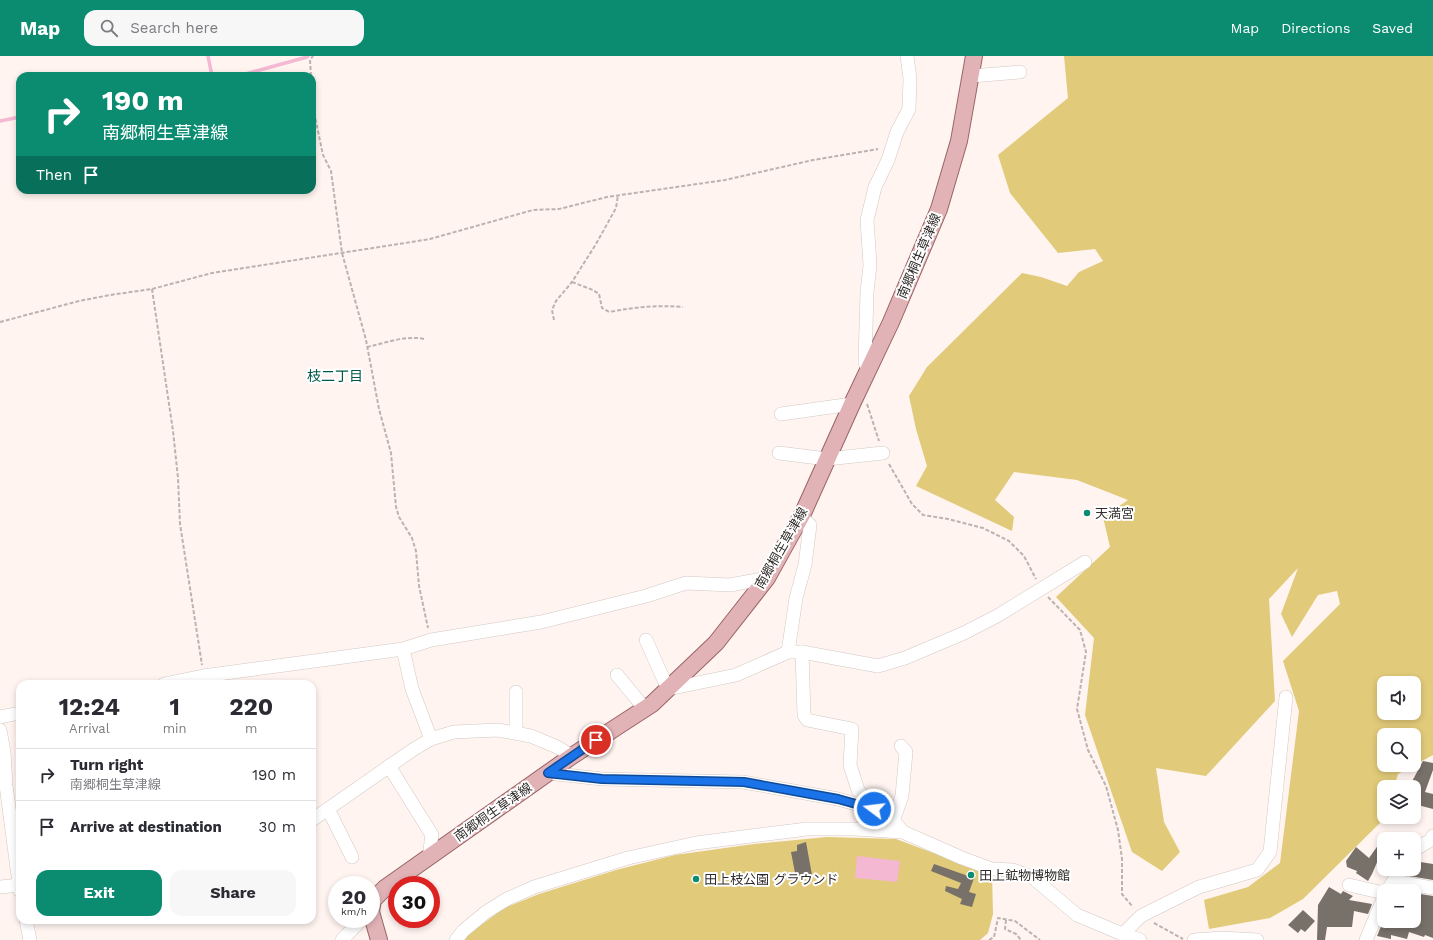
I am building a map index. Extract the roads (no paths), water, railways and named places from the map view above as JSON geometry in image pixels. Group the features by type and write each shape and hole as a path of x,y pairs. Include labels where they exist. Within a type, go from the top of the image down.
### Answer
{"main road":[{"name":"南郷桐生草津線","path":"380,893 385,888 572,756 652,704 716,643 767,578 801,516 828,459 891,322 939,209 959,141 974,56"},
{"name":"南郷桐生草津線","path":"376,928 379,940"}],"street":[{"path":"864,378 867,292 870,265 867,220 875,188 888,160 897,132 908,109 910,79 907,56"},
{"path":"970,76 1020,72"},
{"path":"781,414 852,404"},
{"path":"779,454 828,459 883,454"},
{"path":"788,652 796,598 805,565 810,525 801,516"},
{"path":"646,640 668,690 736,675 788,652 802,652 878,666 905,658 964,633 997,616 1085,562"},
{"path":"184,680 203,676 403,649 431,640 541,622 646,596 686,583 730,585 767,578"},
{"path":"403,649 412,689 431,739"},
{"path":"802,652 804,715 807,720 852,729 850,765 858,790 874,809"},
{"path":"617,675 644,709"},
{"path":"516,692 516,733"},
{"path":"1123,934 1141,916 1199,887 1257,870 1270,852 1286,697"},
{"path":"0,717 16,714"},
{"path":"0,730 4,752 6,785 16,858"},
{"path":"316,817 414,749 431,739 454,732 498,730 531,736 557,746 572,756"},
{"path":"893,821 902,796 906,752 901,746"},
{"path":"389,766 432,834 429,857"},
{"path":"548,773 602,779 744,782 838,799 874,809 893,821 903,832"},
{"path":"328,809 352,857"},
{"path":"456,940 463,931 486,912 507,899 534,887 636,857 696,843 807,828 903,832 992,869 1013,870 1032,877 1077,915 1140,940"},
{"path":"1421,846 1431,840 1433,836"},
{"path":"1349,885 1377,891"},
{"path":"0,887 16,887"},
{"path":"1421,887 1433,888"},
{"path":"1366,940 1377,914"},
{"path":"27,924 30,940"},
{"path":"339,940 351,930"},
{"path":"342,940 351,930"},
{"path":"1194,940 1222,938 1257,940"}],"waterway":[{"path":"208,56 211,72"},
{"path":"253,72 308,56"},
{"path":"0,121 16,118"}],"place":[{"name":"天満宮","path":"1087,513"},
{"name":"田上鉱物博物館","path":"971,875"},
{"name":"田上枝公園 グラウンド","path":"696,879"}],"district":[{"name":"枝二丁目","path":"335,376"}]}
